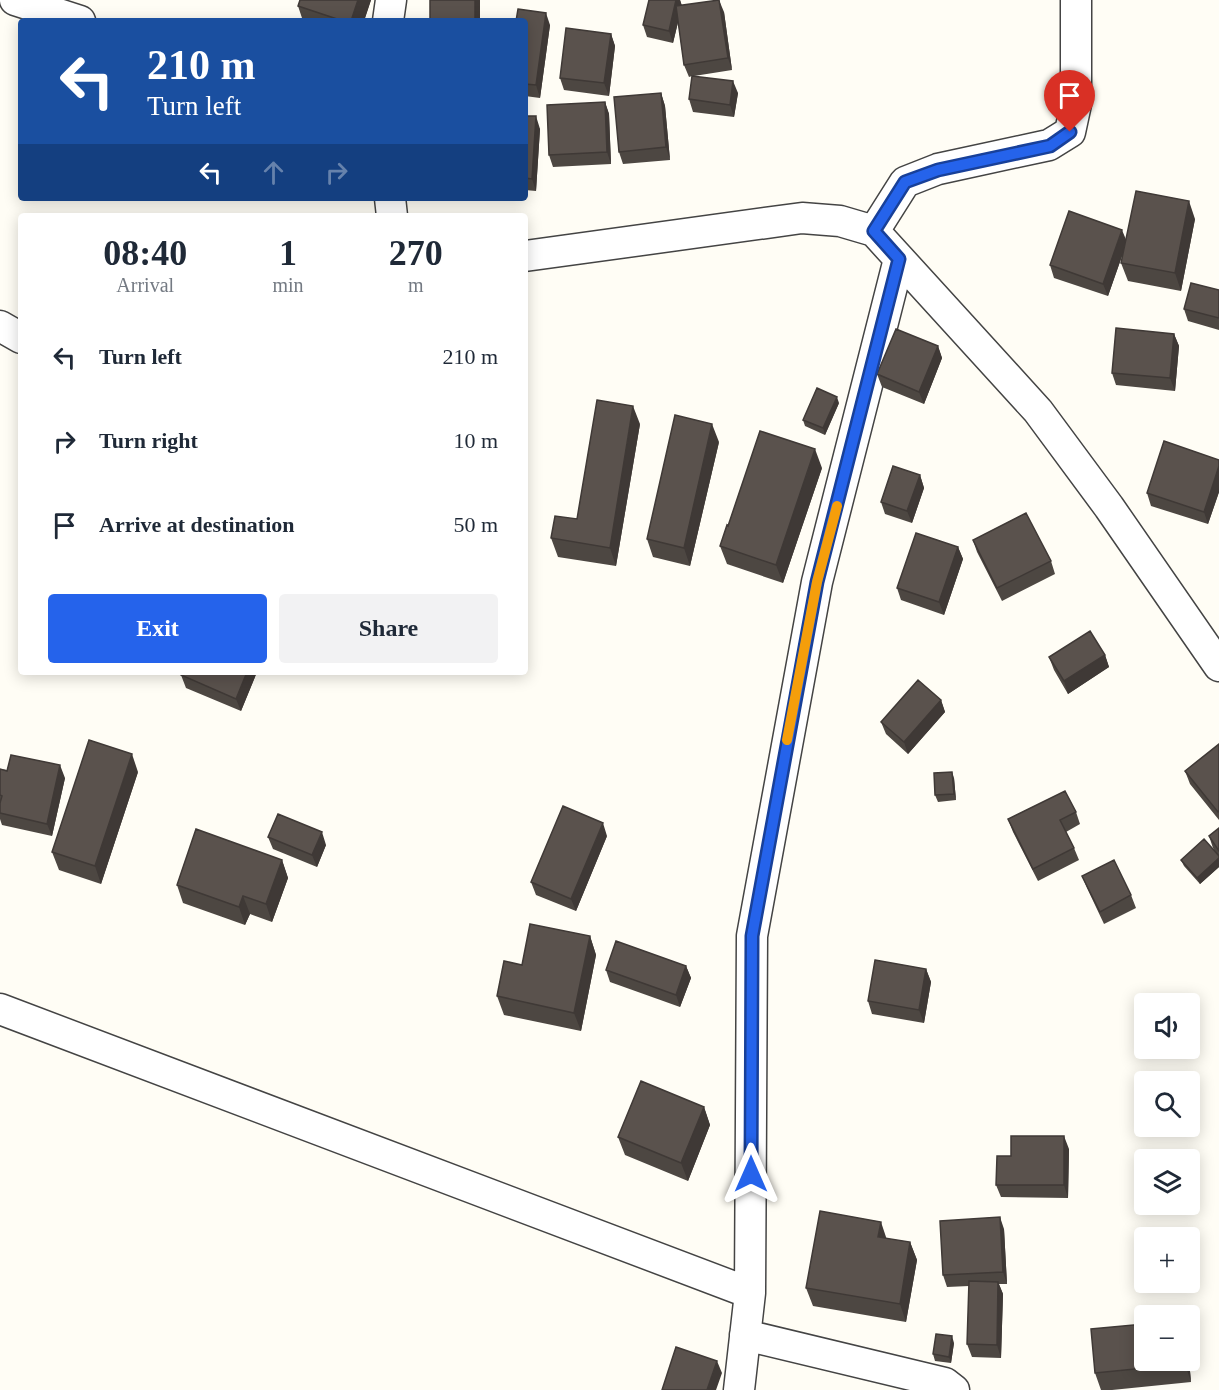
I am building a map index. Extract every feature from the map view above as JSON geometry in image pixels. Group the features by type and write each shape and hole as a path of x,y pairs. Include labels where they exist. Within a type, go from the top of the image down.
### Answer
{"street":[{"path":"15,0 71,18"},
{"path":"388,18 391,0"},
{"path":"874,231 905,182 938,170 1050,146 1070,132 1076,105 1076,0"},
{"path":"528,256 802,218 840,221 874,231 1038,411 1219,666"},
{"path":"739,1390 750,1293 752,936 817,582 899,259"},
{"path":"0,326 18,336"},
{"path":"0,1009 750,1293"},
{"path":"745,1335 945,1383 954,1390"}],"building":[{"path":"300,0 358,0 352,18 334,18 298,6"},
{"path":"430,0 475,0 475,18 430,18"},
{"path":"649,0 676,0 669,31 643,25"},
{"path":"719,0 728,58 684,65 676,6"},
{"path":"518,9 546,13 536,85 528,84 528,18 516,18"},
{"path":"566,28 611,34 604,83 560,78"},
{"path":"692,76 733,81 730,105 689,99"},
{"path":"661,93 666,147 619,152 614,97"},
{"path":"605,102 607,152 549,155 547,105"},
{"path":"528,116 536,116 532,179 528,178"},
{"path":"1136,191 1189,201 1175,273 1121,263"},
{"path":"1069,211 1122,230 1103,284 1050,265"},
{"path":"1191,283 1219,290 1219,318 1184,309"},
{"path":"1116,328 1174,334 1170,378 1112,373"},
{"path":"896,329 938,346 919,392 877,374"},
{"path":"817,388 837,397 823,428 803,420"},
{"path":"597,400 633,406 610,548 551,538 555,516 577,519"},
{"path":"675,415 712,424 684,548 647,539"},
{"path":"760,431 815,449 776,565 720,546"},
{"path":"1164,441 1219,460 1204,512 1147,493"},
{"path":"893,466 920,475 907,511 881,502"},
{"path":"1026,513 1051,561 997,588 973,540"},
{"path":"916,533 958,547 939,602 897,588"},
{"path":"1090,631 1105,655 1064,681 1049,657"},
{"path":"181,675 246,675 236,699"},
{"path":"918,680 941,700 904,742 881,722"},
{"path":"89,740 132,754 95,866 52,852"},
{"path":"1219,744 1219,811 1218,812 1185,771"},
{"path":"11,755 60,765 47,824 0,813 2,796 0,795 0,769 7,771"},
{"path":"952,772 954,794 935,795 934,773"},
{"path":"1065,791 1076,812 1060,820 1074,848 1033,869 1008,819"},
{"path":"563,806 603,823 571,899 531,882"},
{"path":"278,814 322,832 312,855 268,837"},
{"path":"1219,828 1219,851 1209,836"},
{"path":"196,829 282,860 266,904 243,896 239,907 177,885"},
{"path":"1204,839 1219,858 1197,878 1181,860"},
{"path":"1114,860 1131,895 1100,912 1082,876"},
{"path":"530,924 590,936 574,1013 497,996 504,961 522,965"},
{"path":"616,941 686,966 676,995 606,970"},
{"path":"875,960 926,969 919,1010 868,1001"},
{"path":"641,1081 704,1107 681,1163 618,1137"},
{"path":"1011,1136 1064,1136 1064,1185 996,1185 997,1156 1011,1156"},
{"path":"820,1211 881,1222 878,1237 910,1242 900,1304 806,1288"},
{"path":"1000,1217 1003,1272 943,1275 940,1221"},
{"path":"969,1281 998,1282 997,1345 967,1344"},
{"path":"1134,1325 1134,1369 1095,1373 1091,1329"},
{"path":"936,1334 952,1336 949,1357 933,1354"},
{"path":"676,1347 717,1361 707,1390 662,1390"}],"slow traffic":[{"path":"787,740 817,582 837,506"}],"route":[{"path":"751,1174 752,936 817,582 899,259 874,231 905,182 938,170 1050,146 1070,132"}]}
